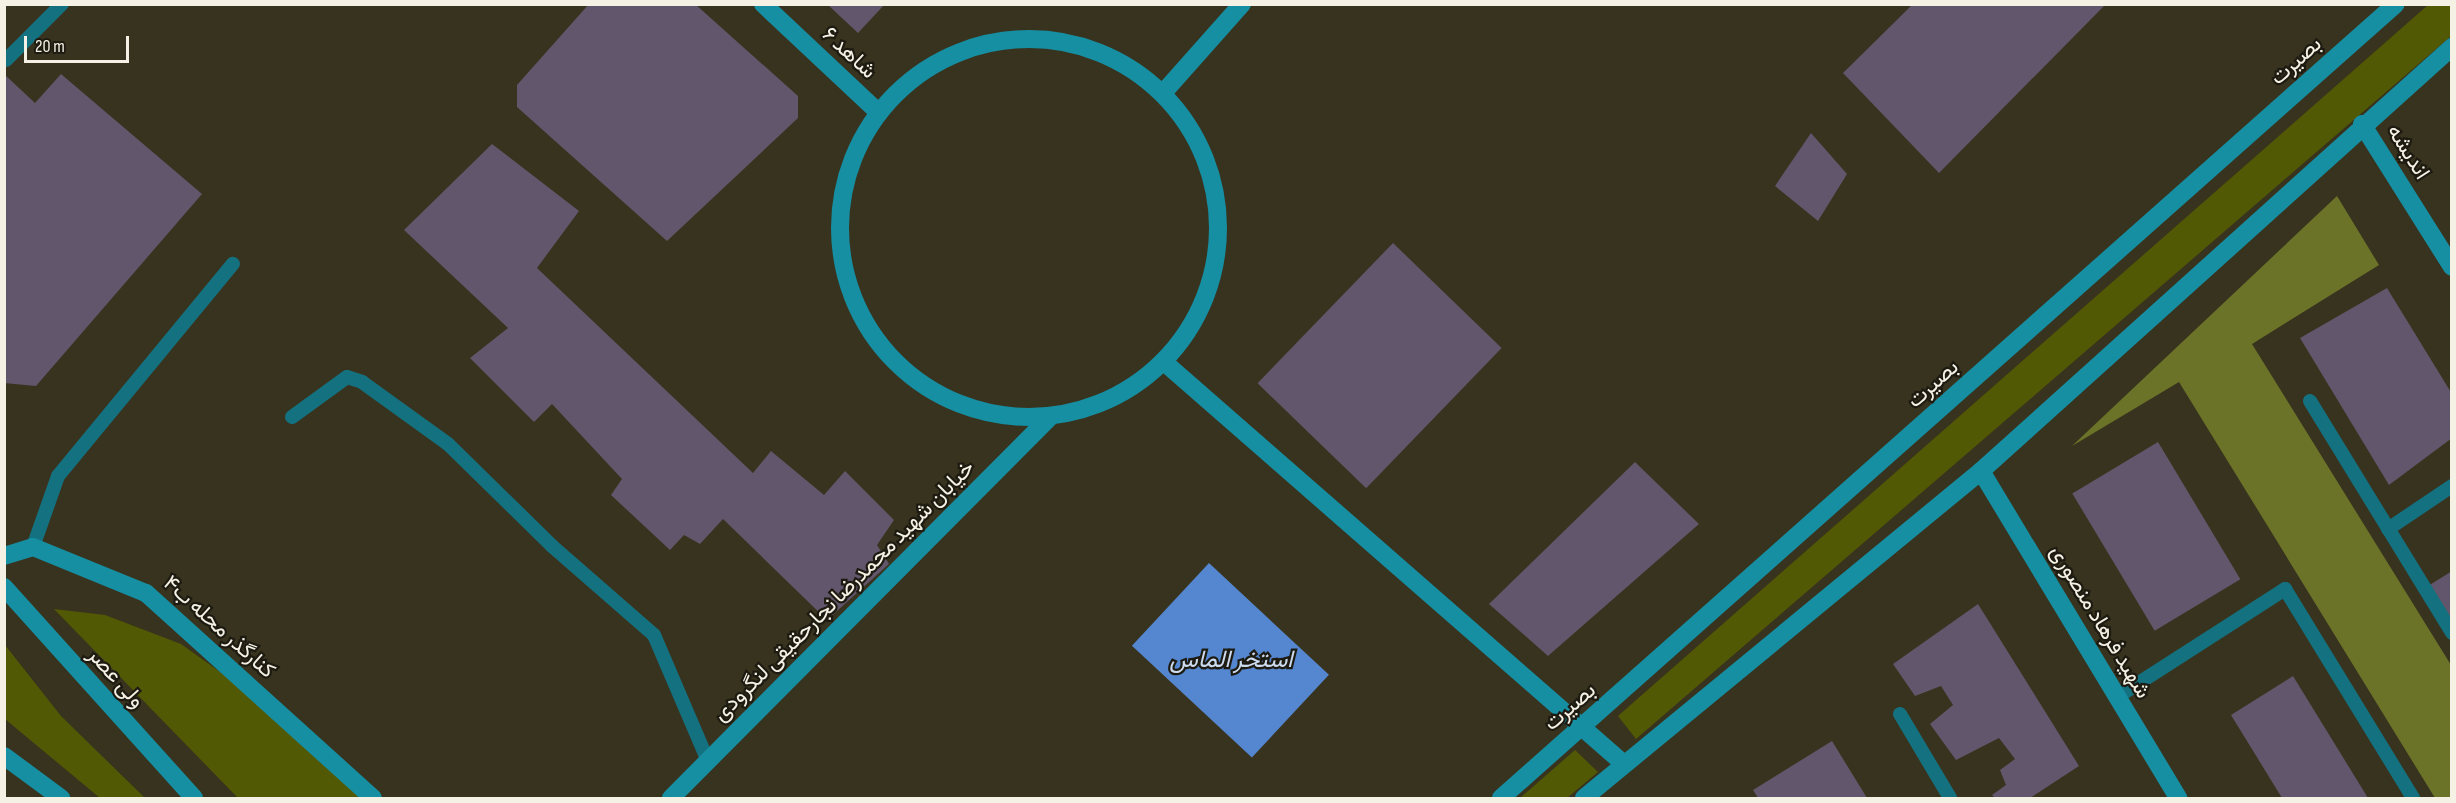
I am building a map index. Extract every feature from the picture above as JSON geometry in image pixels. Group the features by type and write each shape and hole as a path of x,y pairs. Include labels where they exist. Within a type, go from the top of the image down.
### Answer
{"street":[{"name":"شاهد ۶","path":"763,4 877,111"},
{"path":"1163,93 1242,4"},
{"name":"بصیرت","path":"1501,798 1584,727 2396,4"},
{"path":"1046,38 1109,55 1163,93 1197,140 1213,188 1217,257 1199,314 1164,362 1102,403 1050,417 987,414 929,389 881,348 850,293 838,230 848,168 877,111 924,68 983,42 1046,38"},
{"path":"1584,798 1981,471 2362,124 2451,47"},
{"name":"اندیشه","path":"2362,124 2451,267"},
{"path":"1164,362 1624,764"},
{"name":"خیابان شهید محمدرضا نجارحقیقی لنگرودی","path":"671,798 1050,417"},
{"name":"شهید فرهاد منصوری","path":"1981,471 2178,798"},
{"path":"4,556 33,547"},
{"name":"کنارگذر محله ب۴","path":"33,547 146,593 373,798"},
{"name":"ولی عصر","path":"4,587 194,798"},
{"path":"4,756 61,798"}],"lane":[{"path":"6,60 62,4"},
{"path":"33,547 58,476 233,264"},
{"path":"292,417 347,377 362,382 448,444 552,546 654,635 708,761"},
{"path":"2310,401 2451,633"},
{"path":"2388,529 2451,486"},
{"path":"2117,697 2285,589 2413,798"},
{"path":"1900,714 1950,798"}],"green space":[{"path":"2428,5 2451,5 2451,36 1636,739 1618,716"},
{"path":"2337,196 2379,265 2252,344 2451,665 2451,798 2435,798 2179,382 2072,446"},
{"path":"54,609 105,615 181,644 248,692 360,798 238,798"},
{"path":"5,645 61,716 145,798 100,798 5,719"},
{"path":"1575,750 1598,772 1567,798 1520,798"}],"water":[{"name":"استخر الماس","path":"1209,563 1329,675 1252,757 1132,646"}],"building":[{"path":"589,4 695,4 798,96 798,118 667,241 517,107 517,85"},
{"path":"827,4 885,4 858,33"},
{"path":"1913,4 2106,4 1939,173 1843,73"},
{"path":"4,74 35,103 61,74 202,194 36,386 4,383"},
{"path":"1811,133 1847,174 1818,221 1775,186"},
{"path":"492,144 579,211 537,268 753,473 771,451 824,495 845,471 894,520 877,545 889,564 827,620 723,519 700,544 684,535 670,550 611,495 622,479 552,404 534,422 470,358 508,328 404,230"},
{"path":"1393,243 1502,348 1366,488 1258,383"},
{"path":"2387,288 2452,394 2452,438 2389,485 2300,338"},
{"path":"2158,442 2240,579 2155,631 2072,494"},
{"path":"1635,462 1699,524 1548,656 1489,604"},
{"path":"2452,571 2452,623 2428,586"},
{"path":"1978,604 2079,766 2030,798 1995,798 1992,795 2006,785 2000,770 2015,759 1999,738 1956,760 1930,724 1953,705 1941,686 1915,696 1893,664"},
{"path":"2293,676 2368,798 2282,798 2231,715"},
{"path":"1832,741 1867,798 1758,798 1753,790"}]}
